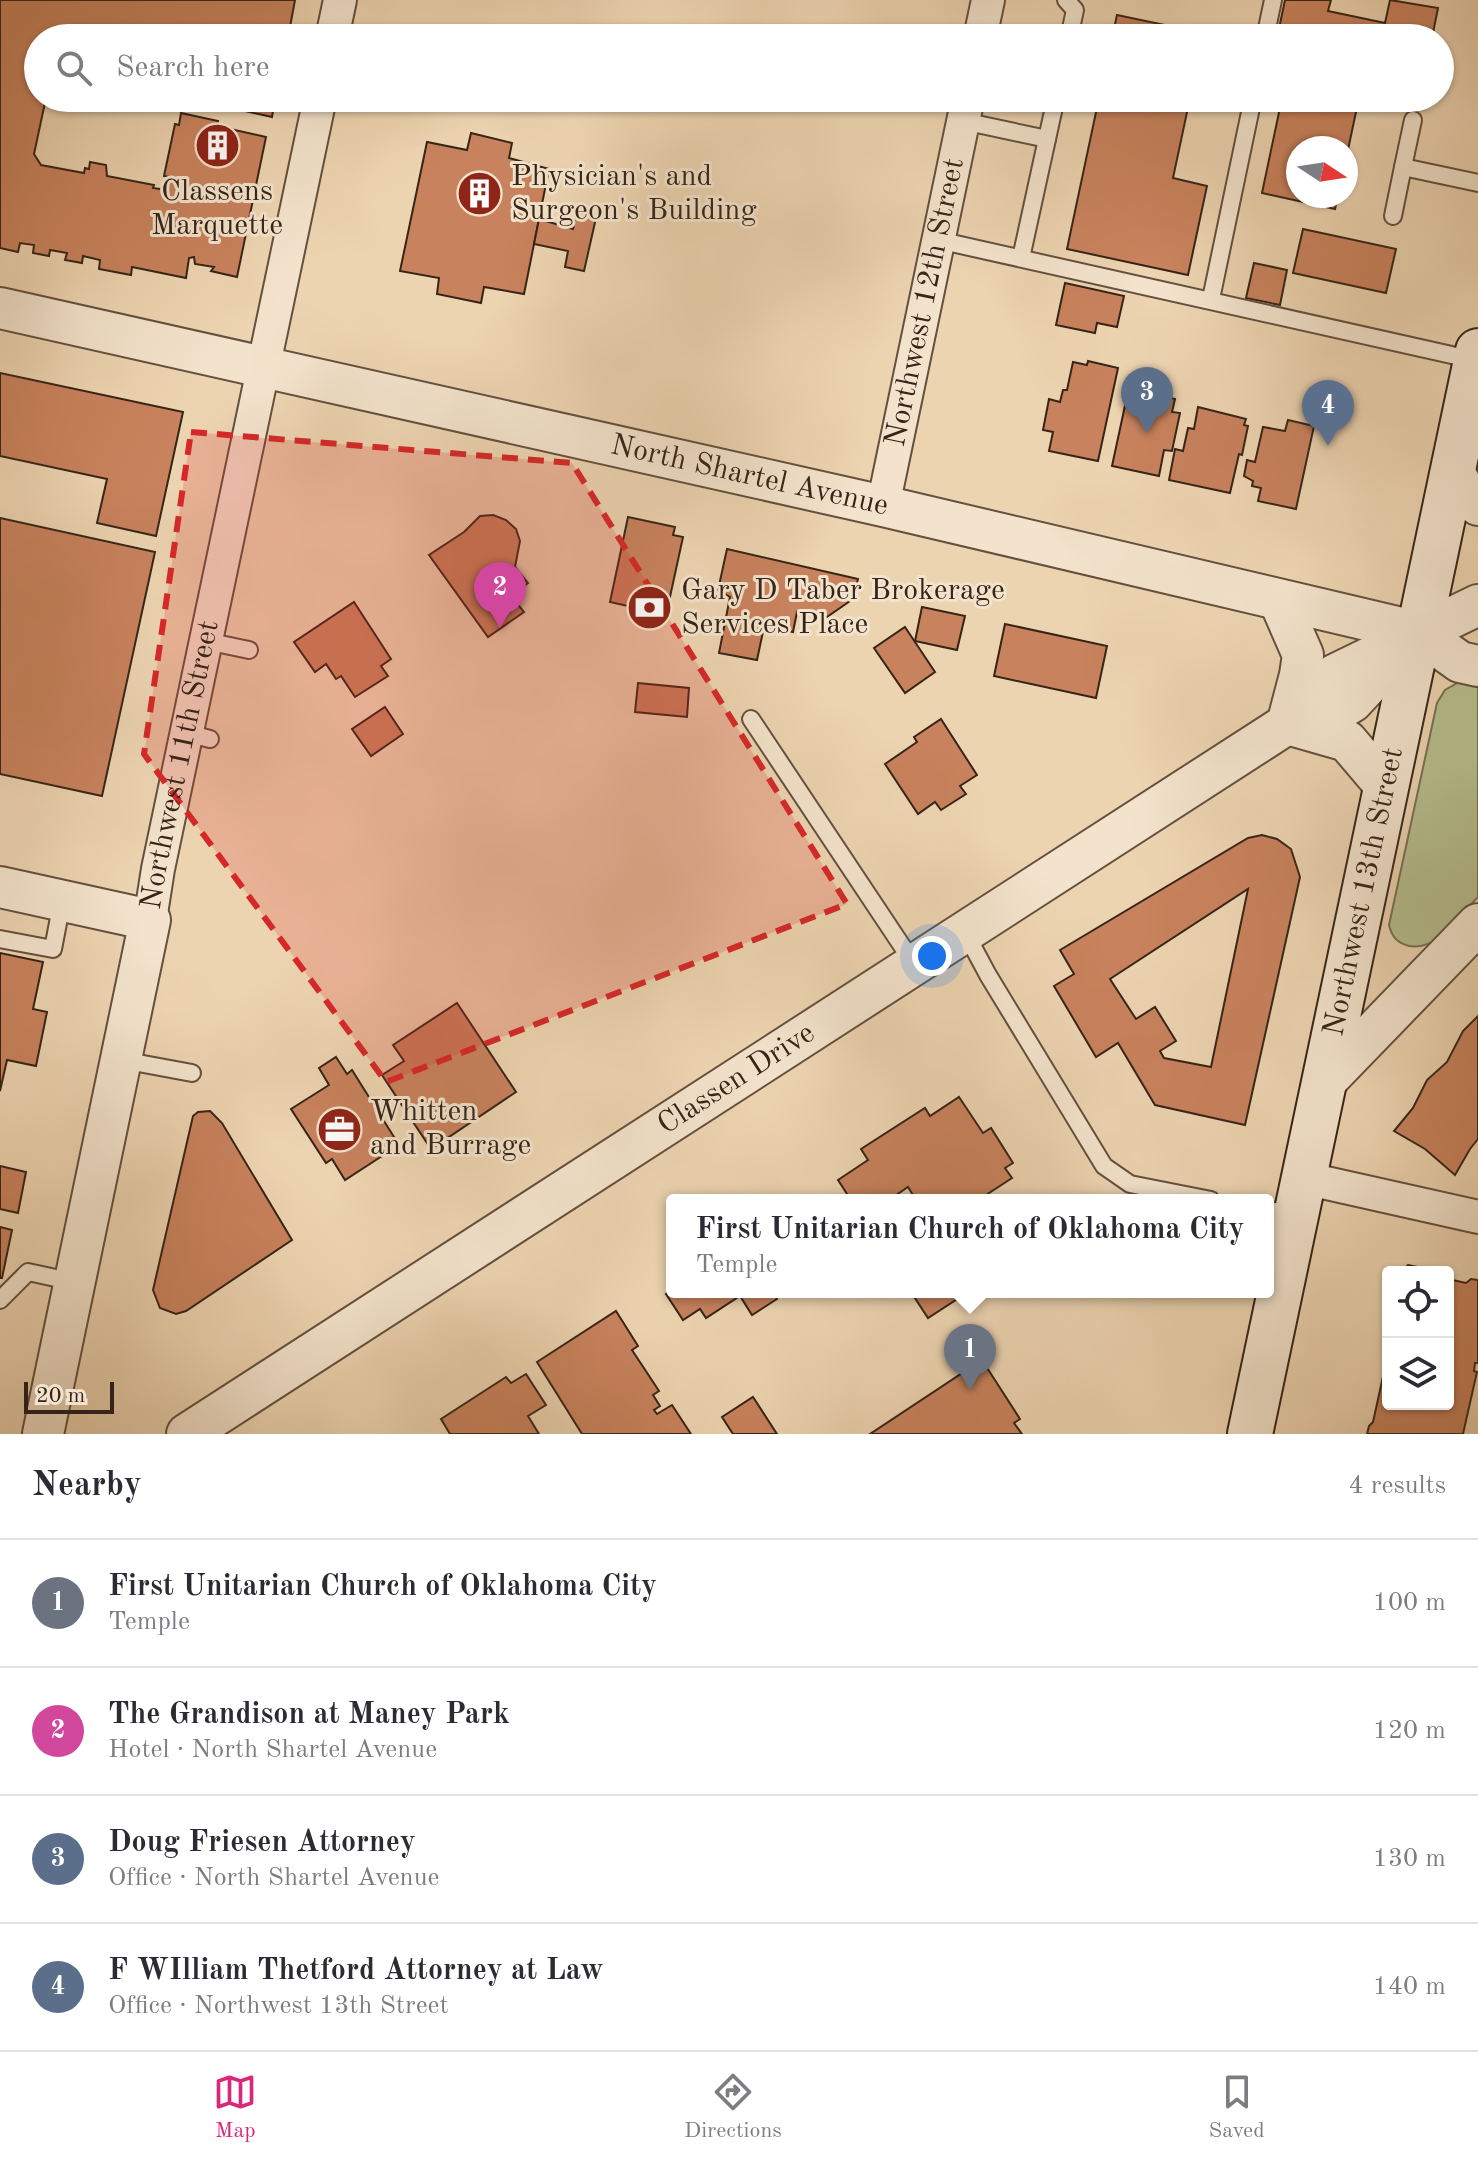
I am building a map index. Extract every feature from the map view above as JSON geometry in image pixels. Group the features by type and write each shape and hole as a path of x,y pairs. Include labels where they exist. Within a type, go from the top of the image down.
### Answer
{"main road":[{"name":"Northwest 13th Street","path":"1274,1291 1289,1201 1324,1083 1387,788 1455,621 1453,469 1477,356"},
{"name":"Northwest 13th Street","path":"1250,1434 1273,1298"}],"street":[{"path":"335,24 340,0"},
{"path":"983,24 988,0"},
{"name":"Northwest 11th Street","path":"43,1434 122,1060 144,981 198,736 206,641 317,112"},
{"name":"Northwest 12th Street","path":"883,506 965,112"},
{"name":"North Shartel Avenue","path":"3,310 883,506 1279,600 1455,621 1460,662 1478,666"},
{"path":"1453,469 1462,487 1478,505"},
{"path":"1279,600 1303,655 1287,724 1347,741 1387,788"},
{"name":"Classen Drive","path":"187,1434 1287,724 1324,719 1352,702 1455,621"},
{"path":"0,887 62,901 158,912"},
{"path":"1324,1083 1478,924"},
{"path":"1289,1201 1478,1217"}],"lane":[{"path":"1066,0 1075,10 1072,24"},
{"path":"1268,24 1273,0"},
{"path":"974,112 1047,139"},
{"path":"1021,258 1053,112"},
{"path":"1211,299 1250,112"},
{"path":"1393,216 1413,120"},
{"path":"1403,167 1478,183"},
{"path":"938,240 1477,356"},
{"path":"206,641 249,650"},
{"path":"751,719 914,964"},
{"path":"0,939 53,949 62,901"},
{"path":"964,932 1104,1166 1130,1184 1181,1194"},
{"path":"122,1060 192,1073"},
{"path":"0,1300 28,1272 75,1282"}],"highlighted area":[{"path":"191,432 572,463 847,904 386,1082 144,754"}],"green space":[{"path":"1466,678 1478,678 1478,897 1439,938 1420,946 1409,946 1396,939 1389,925 1437,703 1445,690"}],"building":[{"name":"Classens Marquette","path":"0,0 295,0 291,24 24,24 24,112 43,112 34,154 41,165 84,173 85,168 89,169 90,162 106,165 107,176 154,185 153,188 160,189 169,184 170,177 164,176 175,124 179,125 181,113 218,121 217,126 266,137 237,277 211,271 214,267 195,264 194,257 189,258 186,278 132,267 131,275 99,269 100,260 83,256 82,263 65,260 67,253 50,250 49,256 33,253 34,245 20,243 18,252 0,248"},
{"path":"1285,0 1331,0 1328,11 1385,23 1390,0 1438,8 1435,24 1280,24"},
{"path":"1117,15 1160,24 1115,24"},
{"path":"250,112 273,112 272,117"},
{"path":"1096,112 1187,112 1173,178 1207,186 1188,275 1067,249"},
{"path":"1279,112 1356,112 1351,136 1286,136 1286,198 1262,193"},
{"name":"Physician's and Surgeon's Building","path":"471,133 512,143 509,158 549,169 524,294 484,287 481,303 437,294 439,278 400,271 427,142 467,150"},
{"path":"576,213 596,218 584,271 565,267 568,251 534,244 539,219 573,229"},
{"path":"1303,229 1396,249 1386,293 1293,273"},
{"path":"1254,263 1287,270 1280,305 1246,298"},
{"path":"1065,283 1124,296 1117,327 1097,323 1095,333 1056,325"},
{"path":"1088,361 1118,368 1098,461 1049,451 1053,432 1043,430 1049,399 1060,402 1063,390 1067,390 1073,362 1087,365"},
{"path":"0,373 183,412 156,536 97,523 107,479 0,456"},
{"path":"1133,390 1175,399 1172,412 1180,413 1172,451 1164,450 1159,476 1112,466 1126,401 1130,402"},
{"path":"1198,407 1246,419 1244,425 1248,426 1242,455 1239,454 1230,493 1169,480 1175,449 1183,451 1188,428 1194,429"},
{"path":"1288,420 1314,426 1296,509 1258,501 1261,488 1252,486 1253,481 1244,476 1247,460 1255,462 1263,427 1285,431"},
{"path":"493,515 506,520 516,529 520,541 515,567 528,583 511,596 524,612 488,637 429,555 464,532 480,516"},
{"path":"628,517 675,527 673,535 683,537 670,597 663,596 659,613 610,602"},
{"path":"0,518 155,552 102,796 0,774"},
{"path":"727,549 858,579 853,599 827,617 797,612 793,632 764,627 757,660 719,653 730,597 718,590"},
{"path":"354,602 391,659 381,666 388,676 355,697 341,676 336,679 326,664 315,672 294,642"},
{"path":"922,607 965,616 957,650 915,641"},
{"path":"1005,624 1107,646 1096,698 994,676"},
{"path":"905,627 935,672 905,693 874,648"},
{"path":"638,683 689,688 687,717 635,712"},
{"path":"385,707 403,734 371,756 352,729"},
{"path":"941,719 977,775 960,786 966,794 941,810 935,802 918,814 885,764 917,742 914,737"},
{"path":"1262,835 1277,839 1291,849 1300,877 1245,1125 1155,1105 1118,1043 1096,1057 1054,986 1074,974 1060,950 1248,838","holes":["1248,889 1211,1067 1164,1058 1160,1051 1176,1041 1155,1007 1136,1019 1110,979"]},
{"path":"0,953 43,962 33,1009 47,1012 36,1066 7,1060 0,1091"},
{"path":"457,1003 516,1092 431,1149 382,1075 404,1061 393,1045"},
{"path":"1478,1016 1478,1139 1455,1175 1425,1149 1394,1131 1413,1108 1427,1080 1447,1062 1463,1031"},
{"path":"336,1057 347,1074 352,1070 399,1145 345,1180 332,1159 326,1163 291,1109 329,1085 319,1068"},
{"path":"959,1097 983,1133 991,1128 1013,1163 1005,1168 1012,1178 988,1194 912,1194 908,1187 898,1194 847,1194 838,1180 868,1160 861,1149 925,1108 930,1116"},
{"path":"210,1111 222,1123 292,1240 186,1311 176,1314 160,1308 153,1290 193,1116 198,1112"},
{"path":"0,1166 26,1172 18,1213 0,1209"},
{"path":"0,1227 12,1230 2,1278 0,1278"},
{"path":"1471,1279 1478,1280 1478,1363 1475,1363 1474,1371 1477,1372 1463,1434 1367,1434 1373,1422 1382,1381 1382,1410 1454,1410 1454,1280 1466,1283"},
{"path":"669,1298 737,1298 706,1318 700,1309 683,1320"},
{"path":"741,1298 776,1298 777,1299 752,1315"},
{"path":"915,1298 959,1298 928,1318"},
{"path":"616,1311 638,1346 632,1350 659,1391 653,1395 660,1406 654,1410 657,1414 672,1405 691,1434 582,1434 537,1362"},
{"path":"982,1360 1020,1419 1014,1423 1022,1434 870,1434"},
{"path":"526,1374 546,1405 528,1416 539,1434 450,1434 441,1419 506,1377 511,1383"},
{"path":"753,1397 777,1434 733,1434 722,1417"}],"place":[{"name":"Classens Marquette","path":"217,146"},
{"name":"Physician's and Surgeon's Building","path":"480,194"},
{"name":"Doug Friesen Attorney","path":"1147,433"},
{"name":"F WIlliam Thetford Attorney at Law","path":"1328,446"},
{"name":"Gary D Taber Brokerage Services Place","path":"650,608"},
{"name":"The Grandison at Maney Park","path":"500,628"},
{"name":"Whitten and Burrage","path":"339,1129"},
{"name":"First Unitarian Church of Oklahoma City","path":"970,1390"}]}
